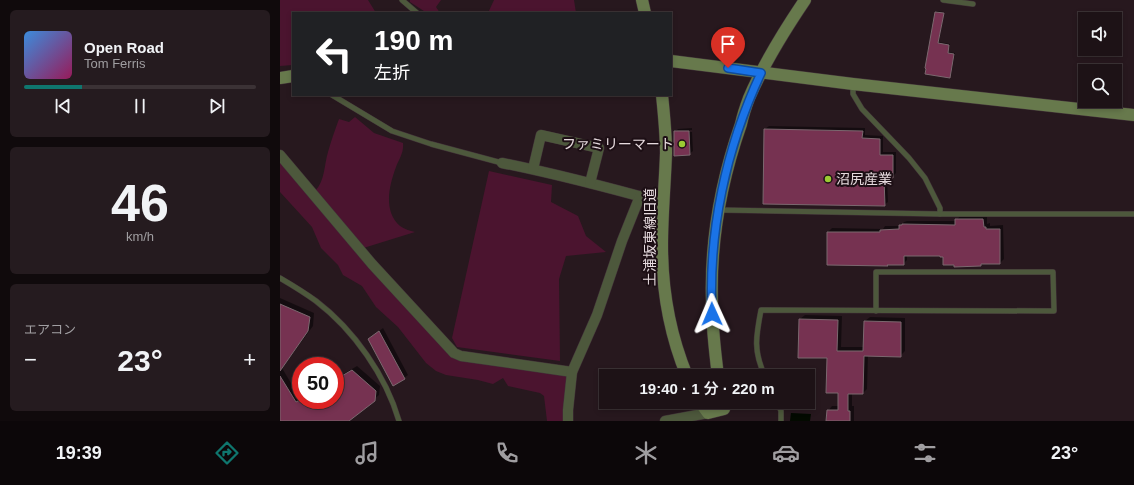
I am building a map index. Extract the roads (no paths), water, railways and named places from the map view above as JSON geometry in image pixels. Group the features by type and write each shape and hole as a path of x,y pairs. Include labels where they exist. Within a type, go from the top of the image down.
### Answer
{"street":[{"path":"642,0 645,12"},
{"path":"717,369 713,338 712,262 718,210 734,143 749,99 779,39 805,0"},
{"path":"672,61 853,84 1134,115"},
{"path":"280,78 292,76"},
{"name":"土浦坂東線旧道","path":"662,96 665,120 666,152 662,246 664,287 668,314 684,369"},
{"path":"533,169 541,135 599,148 590,183"},
{"path":"280,155 372,264 454,353 461,356 572,372"},
{"path":"502,163 590,183 664,203"},
{"path":"568,421 572,372 597,315 622,241 640,196"},
{"path":"705,409 708,413"},
{"path":"665,421 724,411"}],"lane":[{"path":"402,0 416,12"},
{"path":"943,0 973,4"},
{"path":"853,84 853,94 862,109 910,158 925,178 940,208 940,214"},
{"path":"334,96 392,131 431,144 502,163"},
{"path":"718,210 940,214 1134,214"},
{"path":"762,369 759,364 756,334 761,310 876,311 1054,311 1053,272 876,272 876,311"},
{"path":"280,278 316,301 337,320 367,354 386,388 398,421"},
{"path":"780,409 781,421"}],"place":[{"name":"ファミリーマート","path":"682,144"},
{"name":"沼尻産業","path":"828,179"}]}
